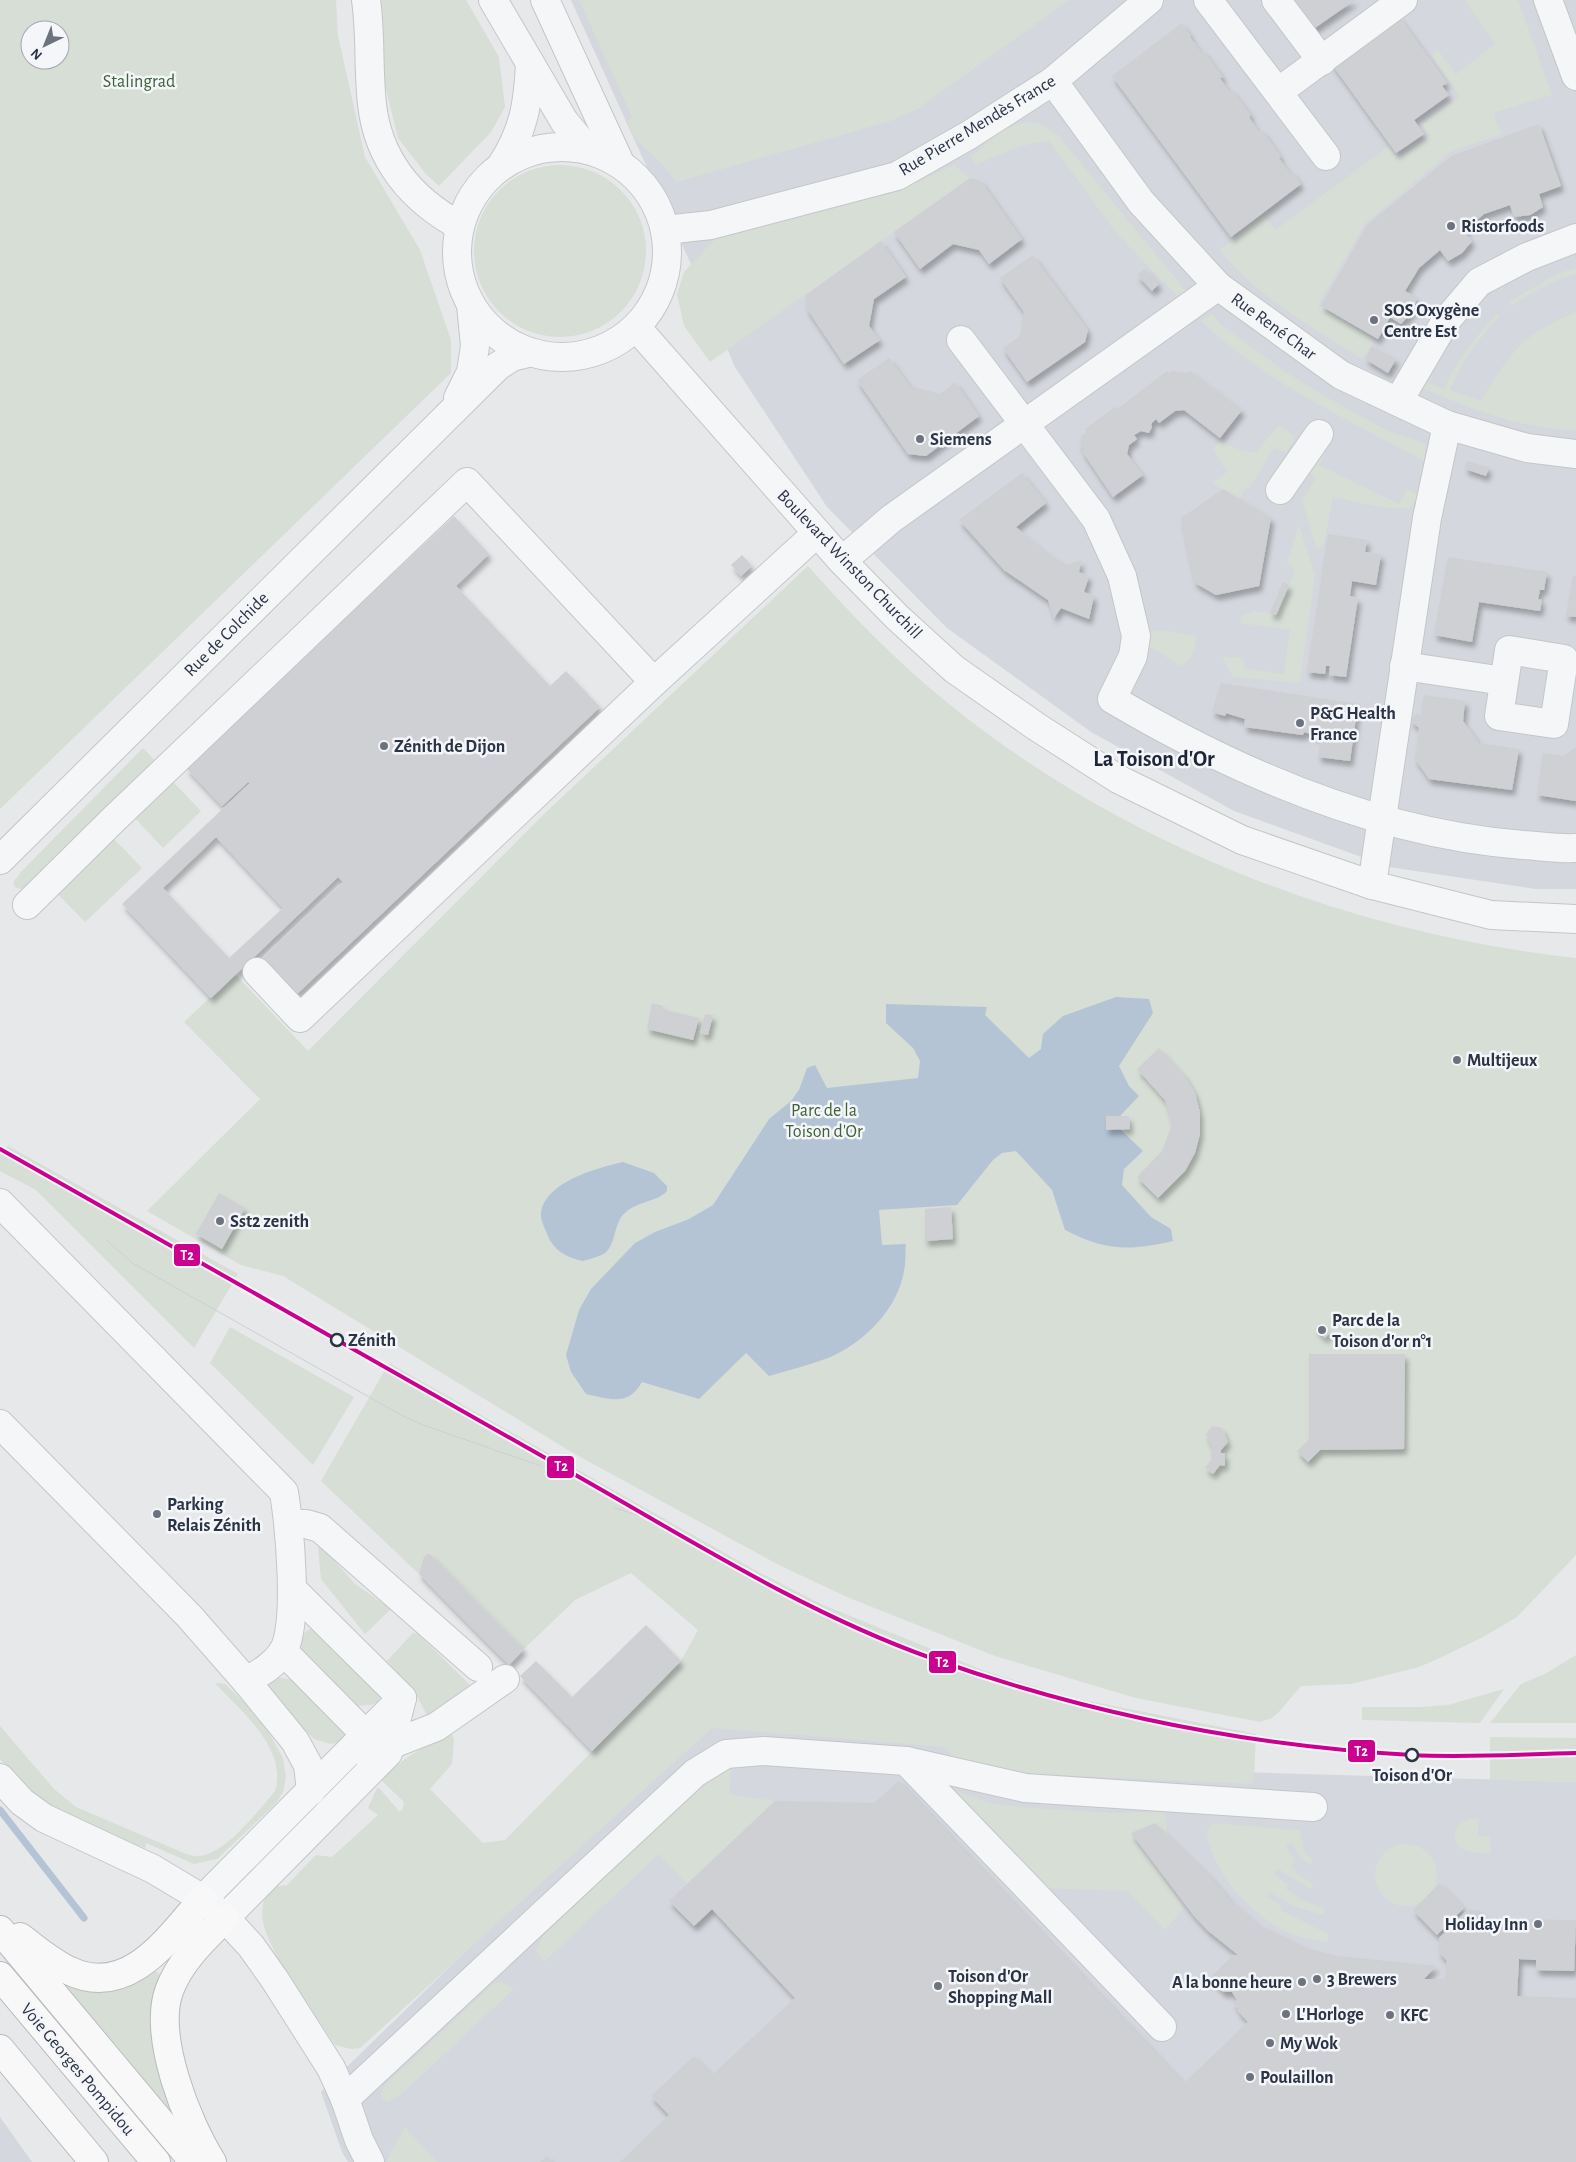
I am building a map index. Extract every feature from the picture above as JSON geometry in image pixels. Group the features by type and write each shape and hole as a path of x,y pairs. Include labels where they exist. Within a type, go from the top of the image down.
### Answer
{"highway":[{"path":"0,1921 66,1970 82,1976 106,1977 130,1971 150,1958 203,1899"},
{"path":"212,2162 190,2122 180,2092 166,2039 165,2006 173,1982 181,1967 225,1918"},
{"path":"0,1930 194,2162"},
{"name":"Voie Georges Pompidou","path":"0,1976 156,2162"},
{"path":"0,2048 94,2162"}],"street":[{"path":"366,0 372,105 379,134 385,149 400,177 416,195 437,214 460,226"},
{"path":"493,0 564,121 588,150"},
{"path":"545,0 621,165"},
{"name":"Rue Pierre Mendès France","path":"665,230 711,225 897,176 969,135 1053,81 1149,0"},
{"path":"1208,0 1326,156"},
{"path":"1276,0 1322,61"},
{"path":"1278,92 1403,0"},
{"path":"1548,0 1576,76"},
{"path":"502,166 514,145 524,119 529,98 530,63"},
{"name":"Rue René Char","path":"1053,81 1141,202 1218,286 1341,375 1447,424 1527,448 1576,454"},
{"path":"556,148 588,150 621,165 641,183 656,205 665,230 666,265 657,298 636,327 610,346 579,356 547,356 528,353 508,344 490,329 471,305 459,277 457,246 460,226 468,205 478,188 502,166 530,152 556,148"},
{"path":"1398,402 1445,322 1479,282 1528,257 1576,238"},
{"path":"842,561 891,519 1218,286"},
{"name":"Rue de Colchide","path":"453,409 471,372 475,346 471,305"},
{"name":"Boulevard Winston Churchill","path":"636,327 842,561 896,617 954,669 1037,727 1118,779 1242,840 1372,886 1491,915 1576,919"},
{"path":"961,340 1096,520 1122,576 1136,636 1133,656 1112,699 1151,722 1257,774 1333,803 1412,828 1490,843 1576,848"},
{"name":"Rue de Colchide","path":"0,860 453,409 498,366 512,357 528,353"},
{"path":"1372,886 1427,518 1447,424"},
{"path":"1280,490 1319,434"},
{"path":"27,905 113,820 467,482 654,682"},
{"path":"257,972 300,1018 654,682 817,532"},
{"path":"1404,666 1504,681"},
{"path":"0,1203 284,1492 289,1524 292,1589 289,1633 284,1651 268,1668 246,1681"},
{"path":"0,1424 189,1616 246,1681 295,1741 308,1765 311,1791"},
{"path":"289,1524 306,1524 320,1528 478,1667"},
{"path":"225,1918 368,1773 378,1740 402,1698 292,1589"},
{"path":"284,1651 378,1740"},
{"path":"203,1899 311,1791 378,1740 436,1727 505,1680"},
{"path":"345,2099 695,1773 726,1754 764,1751 906,1762 1025,1788 1313,1807"},
{"path":"906,1762 1162,2027"},
{"path":"0,1778 22,1802 44,1818 153,1869 203,1899 225,1918 251,1946 331,2068 345,2099 358,2140 370,2162"}],"shaded area":[{"path":"571,0 1576,0 1576,889 1536,889 1389,867 1234,811 1091,732 947,628 827,507 735,367 694,271"},
{"path":"717,1707 1239,1772 1576,1782 1576,2162 348,2162 342,2152 321,2092"},
{"path":"0,2117 32,2162 0,2162"}],"green space":[{"name":"Stalingrad","path":"0,0 336,0 338,36 365,157 420,250 451,340 451,373 0,809"},
{"path":"380,0 466,0 499,57 505,107 491,132 439,186 426,174 398,138 384,81"},
{"path":"579,0 1069,0 919,108 891,121 677,182 660,162 636,140 627,121 632,117"},
{"path":"1465,0 1518,0 1552,95 1496,112 1494,116 1502,134 1450,152 1365,224 1318,305 1375,340 1362,359 1268,297 1234,267 1219,250 1264,216 1276,230 1389,146 1398,159 1430,136 1422,125 1460,96 1432,56 1437,49 1456,74 1495,44"},
{"path":"1026,122 1039,123 1058,135 1191,297 1184,303 1117,234 1049,141 1020,147 976,165 971,157 1002,130"},
{"path":"568,165 585,168 601,175 615,184 627,196 643,226 646,251 645,268 640,284 627,306 615,318 585,334 552,337 535,334 519,327 505,318 493,306 477,276 474,243 477,226 484,210 493,196 505,184 535,168"},
{"path":"954,165 970,178 710,362 684,326 677,294 684,272 716,238 913,184"},
{"path":"1576,268 1576,274 1542,287 1512,306 1509,302 1559,273"},
{"path":"1576,312 1576,430 1536,426 1497,417 1421,387 1426,382 1444,389 1468,349 1497,314 1500,316 1471,351 1450,390 1481,401 1500,370 1519,347 1543,328"},
{"path":"1212,314 1222,325 1284,371 1326,397 1386,430 1426,444 1424,461 1307,398 1252,363 1200,320"},
{"path":"1279,425 1296,437 1286,453 1274,448 1250,487 1245,489 1239,499 1212,483 1227,472 1213,450 1221,440 1238,449 1257,451"},
{"path":"1316,447 1326,452 1319,465 1399,504 1407,489 1419,494 1410,509 1379,507 1333,497 1324,544 1319,549 1316,547 1302,500 1316,478 1302,468"},
{"path":"1299,525 1315,575 1300,683 1233,677 1222,657 1239,657 1245,663 1243,668 1284,674 1290,630 1240,623 1241,616 1255,611 1276,615 1295,570 1287,563"},
{"name":"Parc de la Toison d'Or","path":"808,566 894,656 978,726 1054,779 1134,825 1219,865 1306,898 1395,925 1485,945 1576,958 1576,1555 1517,1617 1483,1637 1419,1667 1351,1684 1301,1686 1277,1714 1260,1722 1136,1698 995,1656 847,1597 779,1565 573,1453 283,1276 241,1265 147,1211 260,1099 184,1022 235,974 308,1051 542,816"},
{"path":"1161,630 1196,636 1193,654 1185,664 1181,666 1150,647 1147,632"},
{"path":"143,748 157,763 22,889 16,888 13,883 21,872"},
{"path":"173,782 201,811 163,848 134,817"},
{"path":"111,836 142,868 85,922 54,890"},
{"path":"8,1146 238,1274 194,1348 36,1190 0,1171 0,1153"},
{"path":"230,1327 354,1397 313,1465 210,1363"},
{"path":"389,1363 753,1569 821,1604 985,1671 1068,1697 1256,1734 1254,1778 1252,1784 993,1772 958,1761 943,1747 712,1728 360,2048 351,2049 335,2045 278,1959 269,1940 262,1916 269,1887 287,1885 316,1855 332,1857 378,1815 368,1808 377,1788 399,1811 402,1810 404,1802 381,1780 398,1764 414,1753 452,1734 454,1740 452,1764 430,1789 483,1843 505,1840 681,1661 698,1630 631,1573 575,1600 524,1649 429,1553 424,1558 419,1574 321,1481"},
{"path":"318,1547 324,1549 355,1584 391,1609 365,1634 321,1579"},
{"path":"314,1628 380,1695 379,1701 371,1705 354,1706 301,1651 304,1634 306,1631"},
{"path":"413,1633 418,1634 470,1685 470,1692 428,1717 413,1689 387,1661"},
{"path":"1576,1655 1576,1723 1490,1723 1521,1684 1545,1674"},
{"path":"276,1677 293,1680 344,1731 345,1739 342,1742 331,1744 314,1739 268,1693 266,1681"},
{"path":"215,1683 225,1684 260,1717 283,1758 286,1778 283,1792 276,1803 217,1859 194,1864 146,1843 145,1848 82,1823 40,1799 0,1759 0,1726 54,1789 76,1807 186,1854 205,1855 224,1845 252,1818 275,1791 277,1775 275,1760 260,1732"},
{"path":"1504,1689 1480,1723 1362,1720 1362,1707 1448,1705"},
{"path":"1490,1737 1576,1738 1576,1782 1490,1780"},
{"path":"731,1769 729,1794 775,1801 687,1884 659,1854 544,1962 536,1951 542,1937 691,1792 719,1774"},
{"path":"937,1784 989,1803 1114,1813 1164,1812 1168,1835 1155,1823 1131,1834 1184,1908 1165,1930 1127,1891 1035,1888"},
{"path":"1479,1819 1478,1836 1491,1837 1490,1854 1469,1852 1458,1847 1455,1838 1456,1830 1464,1821"},
{"path":"1214,1823 1300,1830 1304,1850 1312,1860 1310,1865 1300,1857 1292,1843 1286,1846 1295,1861 1291,1866 1298,1874 1313,1884 1311,1889 1278,1869 1274,1874 1288,1885 1286,1889 1302,1900 1324,1908 1324,1915 1295,1907 1271,1893 1267,1897 1282,1906 1281,1910 1328,1934 1328,1942 1293,1935 1274,1925 1263,1918 1235,1891 1220,1870 1209,1842 1207,1833"},
{"path":"1400,1844 1412,1844 1428,1853 1435,1863 1437,1875 1435,1887 1428,1897 1412,1906 1400,1906 1389,1901 1380,1892 1375,1881 1375,1869 1380,1858 1389,1849"},
{"path":"153,1969 162,1976 176,2110 173,2121 121,2051 63,1987 66,1982"},
{"path":"500,1981 514,1989 404,2092 389,2102 381,2098 382,2089 387,2083 494,1983"},
{"path":"405,2127 438,2162 387,2162 390,2152"}],"water":[{"path":"1116,997 1149,999 1153,1013 1119,1066 1129,1086 1139,1096 1120,1116 1106,1116 1106,1129 1120,1129 1143,1151 1124,1169 1122,1185 1151,1217 1171,1229 1173,1241 1144,1246 1118,1247 1093,1242 1065,1230 1052,1190 1016,1151 1002,1153 993,1160 957,1205 879,1210 882,1245 906,1244 905,1268 895,1299 887,1312 866,1334 841,1352 821,1361 769,1376 746,1353 699,1399 642,1382 637,1390 624,1398 611,1399 586,1394 571,1372 566,1355 579,1310 591,1289 635,1243 655,1232 689,1219 713,1205 769,1119 791,1101 799,1090 807,1068 815,1065 827,1088 918,1078 920,1061 913,1048 886,1023 886,1004 987,1007 985,1015 1029,1058 1041,1049 1043,1034 1063,1016"},
{"path":"623,1162 654,1173 667,1186 667,1191 663,1195 631,1208 622,1216 612,1244 605,1253 583,1261 561,1252 553,1245 542,1221 541,1212 545,1201 552,1192 574,1178"}],"building":[{"path":"1291,0 1355,0 1312,30"},
{"path":"1399,16 1447,83 1442,86 1449,95 1414,120 1424,134 1396,153 1331,63"},
{"path":"1182,23 1201,52 1203,50 1223,77 1220,78 1229,91 1232,90 1251,115 1249,117 1259,132 1262,130 1281,157 1279,158 1290,173 1292,171 1301,184 1231,237 1112,76"},
{"path":"1539,124 1561,186 1539,194 1543,207 1530,215 1514,217 1510,205 1484,214 1464,231 1472,241 1462,253 1448,261 1440,250 1419,268 1405,291 1417,298 1412,312 1401,324 1390,317 1378,339 1321,306 1367,225 1451,156"},
{"path":"970,178 981,181 1022,239 989,264 979,250 953,244 920,269 894,232"},
{"path":"881,241 906,277 874,299 869,326 880,340 844,364 807,309 806,295"},
{"path":"1033,255 1088,330 1085,342 1027,382 1003,348 1020,336 1024,312 1000,278"},
{"path":"1145,269 1159,284 1152,291 1137,275"},
{"path":"1372,346 1396,359 1388,373 1365,359"},
{"path":"889,358 910,386 940,394 955,382 979,416 926,456 908,454 857,380"},
{"path":"1167,371 1169,373 1172,371 1187,373 1190,371 1242,410 1220,438 1184,410 1175,411 1159,423 1156,419 1151,424 1152,427 1149,433 1141,431 1134,435 1137,439 1129,445 1127,454 1143,475 1113,497 1082,451 1084,450 1080,445 1082,436 1087,432 1085,429 1115,407 1117,409"},
{"path":"1466,461 1489,467 1486,476 1465,469"},
{"path":"1022,473 1046,503 1016,527 1048,554 1067,565 1081,560 1079,572 1089,576 1084,592 1094,596 1089,619 1061,608 1054,618 1048,600 1004,570 959,520"},
{"path":"1223,489 1271,518 1259,586 1216,595 1195,583 1181,518"},
{"name":"Zénith de Dijon","path":"454,516 489,554 456,586 550,686 566,671 600,707 297,994 263,957 343,882 338,877 211,998 122,904 250,783 248,782 222,806 186,768","holes":["216,837 283,908 229,958 163,888"]},
{"path":"1328,534 1367,540 1365,552 1381,554 1376,585 1352,581 1350,596 1358,598 1346,677 1329,675 1330,666 1326,666 1325,674 1307,672"},
{"path":"742,555 752,566 741,576 731,565"},
{"path":"1448,557 1547,572 1544,590 1540,590 1538,599 1542,600 1540,611 1479,602 1472,642 1434,635"},
{"path":"1573,575 1576,576 1576,617 1566,616"},
{"path":"1283,582 1289,585 1276,615 1270,613"},
{"name":"P&G Health France","path":"1221,683 1358,704 1350,761 1318,757 1321,737 1304,732 1303,735 1244,727 1245,719 1226,713 1225,716 1212,712"},
{"path":"1424,695 1465,701 1463,721 1479,743 1519,749 1512,790 1429,779 1415,759 1419,728 1410,720 1417,713 1421,717"},
{"path":"1576,747 1576,801 1537,795 1543,753 1563,756"},
{"path":"652,1003 663,1006 662,1009 699,1018 693,1040 647,1029"},
{"path":"705,1014 713,1015 708,1035 700,1033"},
{"path":"1159,1048 1184,1075 1195,1093 1200,1113 1200,1134 1195,1153 1185,1171 1158,1198 1137,1177 1162,1151 1171,1128 1170,1115 1165,1100 1137,1069"},
{"path":"1106,1116 1129,1116 1130,1129 1106,1130"},
{"name":"Sst2 zenith","path":"219,1193 245,1208 222,1249 196,1234"},
{"path":"951,1207 953,1239 925,1241 925,1209"},
{"name":"Parc de la Toison d'or n°1","path":"1320,1323 1330,1332 1325,1338 1315,1329"},
{"path":"1309,1354 1405,1354 1404,1449 1320,1450 1308,1462 1297,1451 1309,1439"},
{"path":"1212,1426 1222,1428 1228,1442 1221,1450 1221,1453 1225,1453 1225,1466 1220,1465 1213,1474 1205,1468 1211,1460 1212,1448 1206,1434"},
{"path":"429,1553 524,1649 509,1665 419,1574 424,1557"},
{"path":"646,1625 681,1661 592,1751 520,1676 536,1661 572,1697"},
{"name":"Toison d'Or Shopping Mall","path":"899,1781 1184,2083 1248,2022 1233,2003 1237,2000 1232,1992 1223,1992 1210,1978 1233,1955 1238,1955 1207,1930 1194,1916 1131,1833 1155,1823 1209,1875 1230,1900 1257,1924 1310,1949 1337,1956 1436,1966 1424,1979 1445,1979 1447,1961 1439,1952 1439,1938 1449,1929 1448,1926 1454,1923 1455,1919 1459,1918 1467,1910 1478,1910 1488,1919 1576,1920 1574,1971 1536,1970 1536,1960 1519,1959 1517,1996 1576,1998 1576,2162 620,2162 669,2115 651,2096 694,2056 712,2075 795,1998 712,1909 694,1926 669,1901 775,1801 874,1803"},
{"path":"1440,1883 1464,1908 1437,1935 1413,1910"},
{"path":"547,2156 552,2162 540,2162"}],"waterway":[{"path":"0,1810 84,1918"}],"tram line":[{"path":"106,1240 134,1264 401,1415 423,1425 541,1466"},
{"path":"615,1508 659,1522"}],"transit line":[{"name":"T2","path":"0,1149 740,1569 834,1617 882,1639 931,1658 989,1678 1108,1710 1168,1724 1290,1744 1351,1751 1433,1756 1576,1753"}],"place":[{"name":"Ristorfoods","path":"1451,226"},
{"name":"SOS Oxygène Centre Est","path":"1374,320"},
{"name":"Siemens","path":"920,439"},
{"name":"P&G Health France","path":"1300,723"},
{"name":"Zénith de Dijon","path":"384,746"},
{"name":"Multijeux","path":"1457,1060"},
{"name":"Sst2 zenith","path":"220,1221"},
{"name":"Parc de la Toison d'or n°1","path":"1322,1330"},
{"name":"Zénith","path":"337,1340"},
{"name":"Parking Relais Zénith","path":"157,1514"},
{"name":"Toison d'Or","path":"1412,1755"},
{"name":"Holiday Inn","path":"1538,1924"},
{"name":"3 Brewers","path":"1317,1979"},
{"name":"A la bonne heure","path":"1302,1982"},
{"name":"Toison d'Or Shopping Mall","path":"938,1986"},
{"name":"L'Horloge","path":"1286,2014"},
{"name":"KFC","path":"1390,2015"},
{"name":"My Wok","path":"1270,2043"},
{"name":"Poulaillon","path":"1250,2077"}],"district":[{"name":"La Toison d'Or","path":"1154,758"}]}
